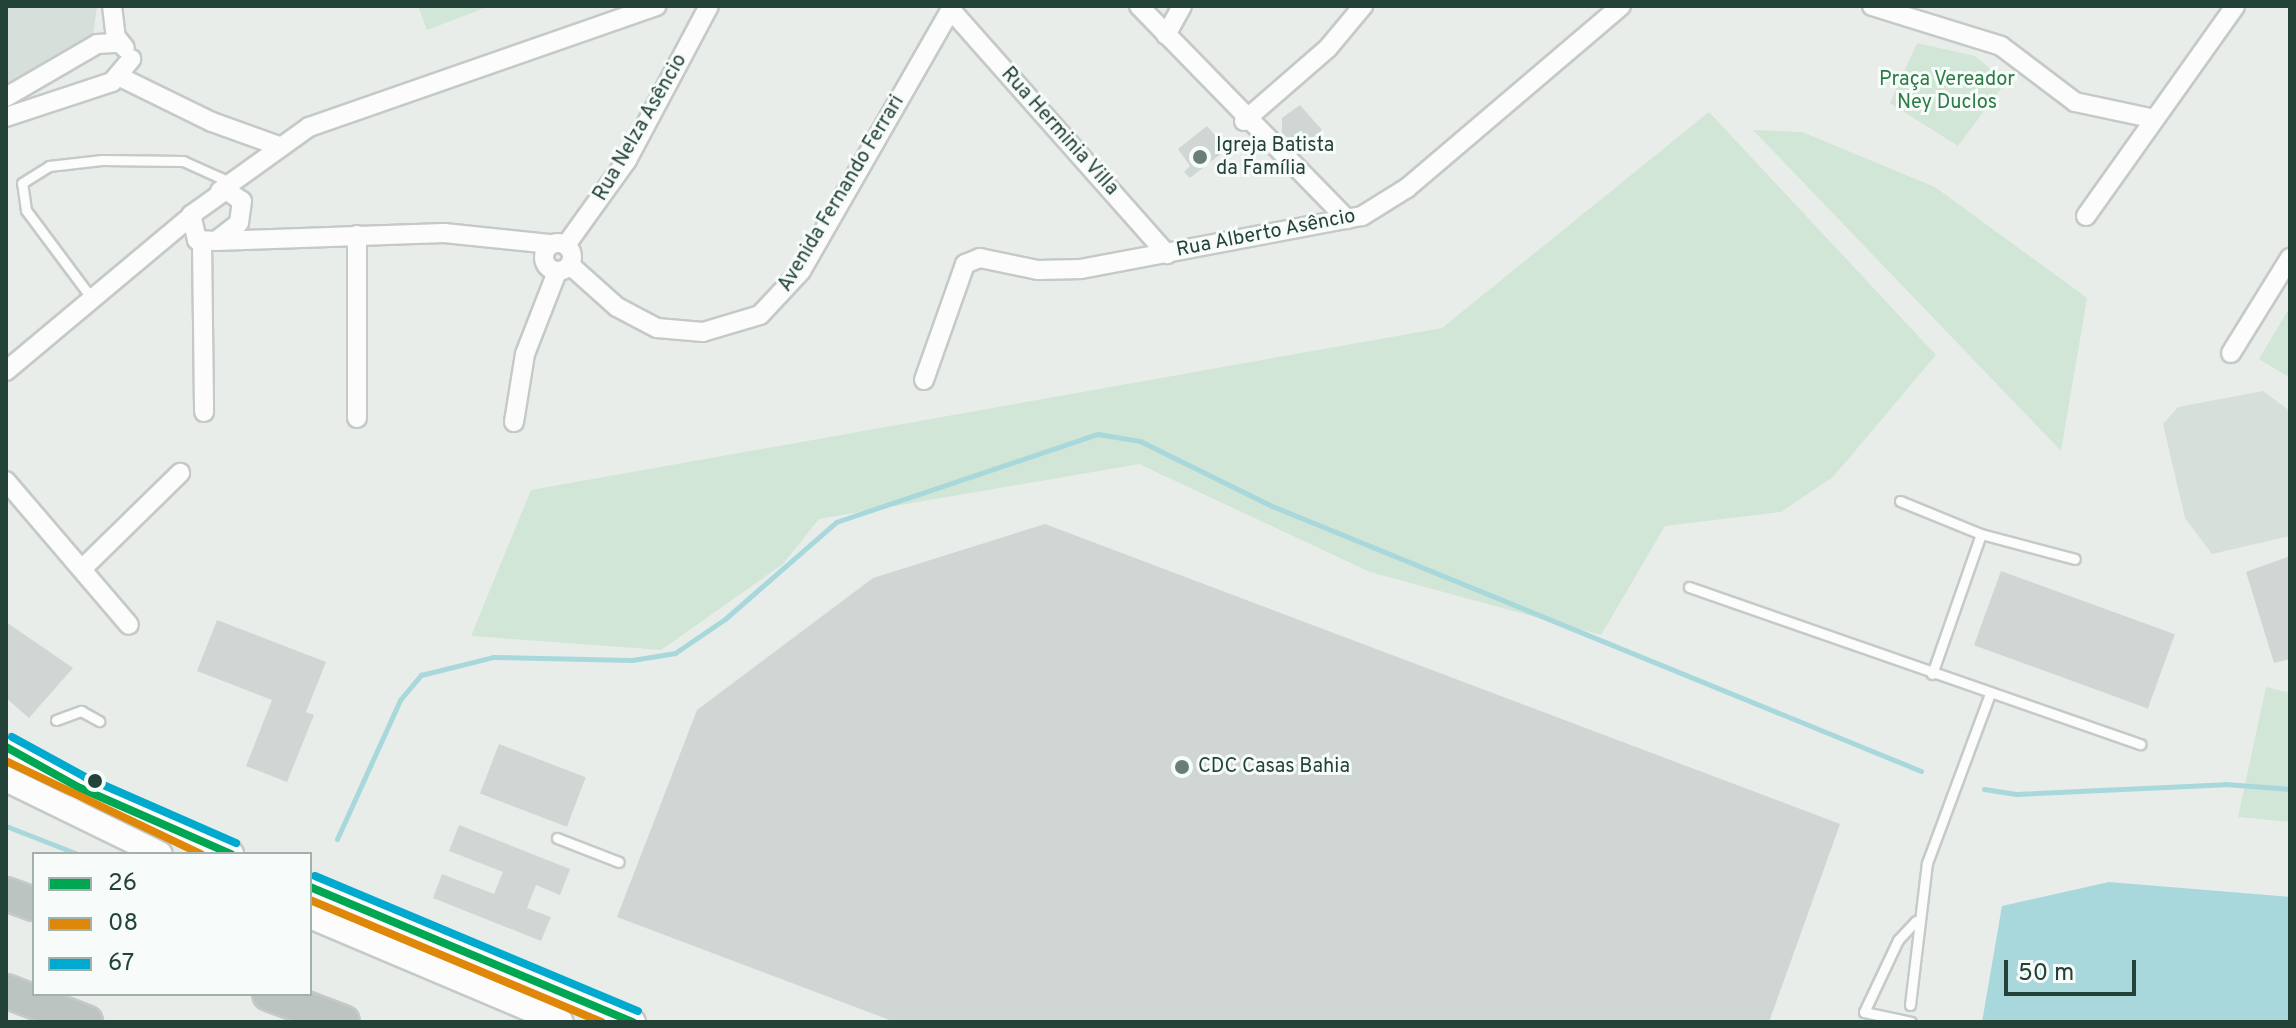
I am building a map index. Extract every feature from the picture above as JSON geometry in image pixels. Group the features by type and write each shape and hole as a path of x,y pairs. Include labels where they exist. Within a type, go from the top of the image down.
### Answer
{"highway":[{"path":"6,894 32,903"},
{"path":"6,991 86,1022"},
{"path":"274,996 343,1022"}],"street":[{"path":"112,6 119,43 154,89"},
{"path":"6,371 279,146 328,119 619,12 657,6"},
{"name":"Rua Nelza Asêncio","path":"514,422 525,354 557,257 634,148 709,6"},
{"path":"1139,6 1244,121 1347,219"},
{"path":"1166,35 1182,6"},
{"path":"1244,121 1328,48 1363,6"},
{"path":"1596,26 1603,6"},
{"name":"Rua Alberto Asêncio","path":"924,380 956,277 972,260 1052,271 1167,254 1347,219 1407,188 1621,6"},
{"path":"1872,6 1993,42 2075,102 2150,118"},
{"path":"2086,216 2150,118 2235,6"},
{"name":"Avenida Fernando Ferrari","path":"357,235 502,240 557,257 617,307 657,328 703,332 760,315 801,271 952,8"},
{"name":"Rua Herminia Villa","path":"952,8 1167,254"},
{"path":"6,97 97,44 119,43"},
{"path":"120,77 131,59"},
{"path":"6,117 120,77 154,89 212,122 279,146"},
{"path":"205,241 236,227 263,160"},
{"path":"226,187 276,238"},
{"path":"189,218 205,241 204,412"},
{"path":"150,254 205,241 357,235 357,418"},
{"path":"2231,353 2290,258"},
{"path":"83,568 180,473"},
{"path":"6,481 129,625"},
{"path":"6,747 47,771 227,852"},
{"path":"6,779 156,852"},
{"path":"312,888 633,1022"},
{"path":"312,917 561,1022"}],"lane":[{"path":"93,300 26,210 22,183 49,166 102,160 183,161 226,187"},
{"path":"1900,501 1981,534 2075,559"},
{"path":"1932,674 1981,534"},
{"path":"1689,587 2140,744"},
{"path":"1910,1005 1916,921 1927,863 1990,694"},
{"path":"56,720 81,711 99,721"},
{"path":"38,797 47,771"},
{"path":"557,838 619,862"},
{"path":"1911,1022 1864,1012 1898,940 1916,921"}],"shaded area":[{"path":"6,6 97,6 93,36 6,88"},
{"path":"2263,391 2290,411 2290,536 2212,554 2185,518 2163,424 2178,407"}],"green space":[{"path":"418,6 490,6 427,30"},
{"name":"Praça Vereador Ney Duclos","path":"1917,43 1975,56 2006,82 1958,146 1890,103"},
{"path":"1709,112 1936,355 1833,477 1781,512 1665,526 1601,635 1370,572 1139,464 819,519 783,564 661,650 471,636 531,490 1442,328"},
{"path":"1753,130 1802,132 1935,187 2087,298 2061,451"},
{"path":"2290,307 2290,378 2259,359"},
{"path":"2266,687 2290,693 2290,822 2238,817"}],"water":[{"path":"2109,882 2290,897 2290,1022 1982,1022 2002,906"}],"building":[{"path":"1300,105 1322,130 1300,148 1282,133 1282,118"},
{"name":"Igreja Batista da Família","path":"1207,126 1227,149 1190,178 1184,172 1190,166 1178,149"},
{"name":"CDC Casas Bahia","path":"1045,524 1840,824 1769,1022 895,1022 617,917 697,710 873,578"},
{"path":"2290,556 2290,659 2274,663 2246,572"},
{"path":"2001,571 2175,634 2148,709 1974,645"},
{"path":"217,620 326,662 306,712 314,715 287,782 246,766 272,700 197,671"},
{"path":"6,622 73,668 29,718 6,698"},
{"path":"499,744 586,777 567,827 480,793"},
{"path":"459,825 570,869 560,895 536,885 527,908 551,917 541,941 433,898 442,874 494,894 503,872 449,851"}],"waterway":[{"path":"337,839 400,700 421,675 493,657 632,660 675,653 725,619 836,522 1098,434 1140,441 1272,506 1921,771"},
{"path":"1984,789 2016,794 2225,784 2290,789"},
{"path":"6,826 73,852"}],"transit line":[{"name":"67","path":"12,737 85,777 236,843"},
{"name":"26","path":"6,747 80,788 226,852"},
{"name":"08","path":"6,761 197,852"},
{"name":"67","path":"315,876 638,1011"},
{"name":"26","path":"312,888 633,1022"},
{"name":"08","path":"312,901 602,1022"}],"place":[{"name":"Igreja Batista da Família","path":"1200,157"},
{"name":"CDC Casas Bahia","path":"1182,767"}]}
